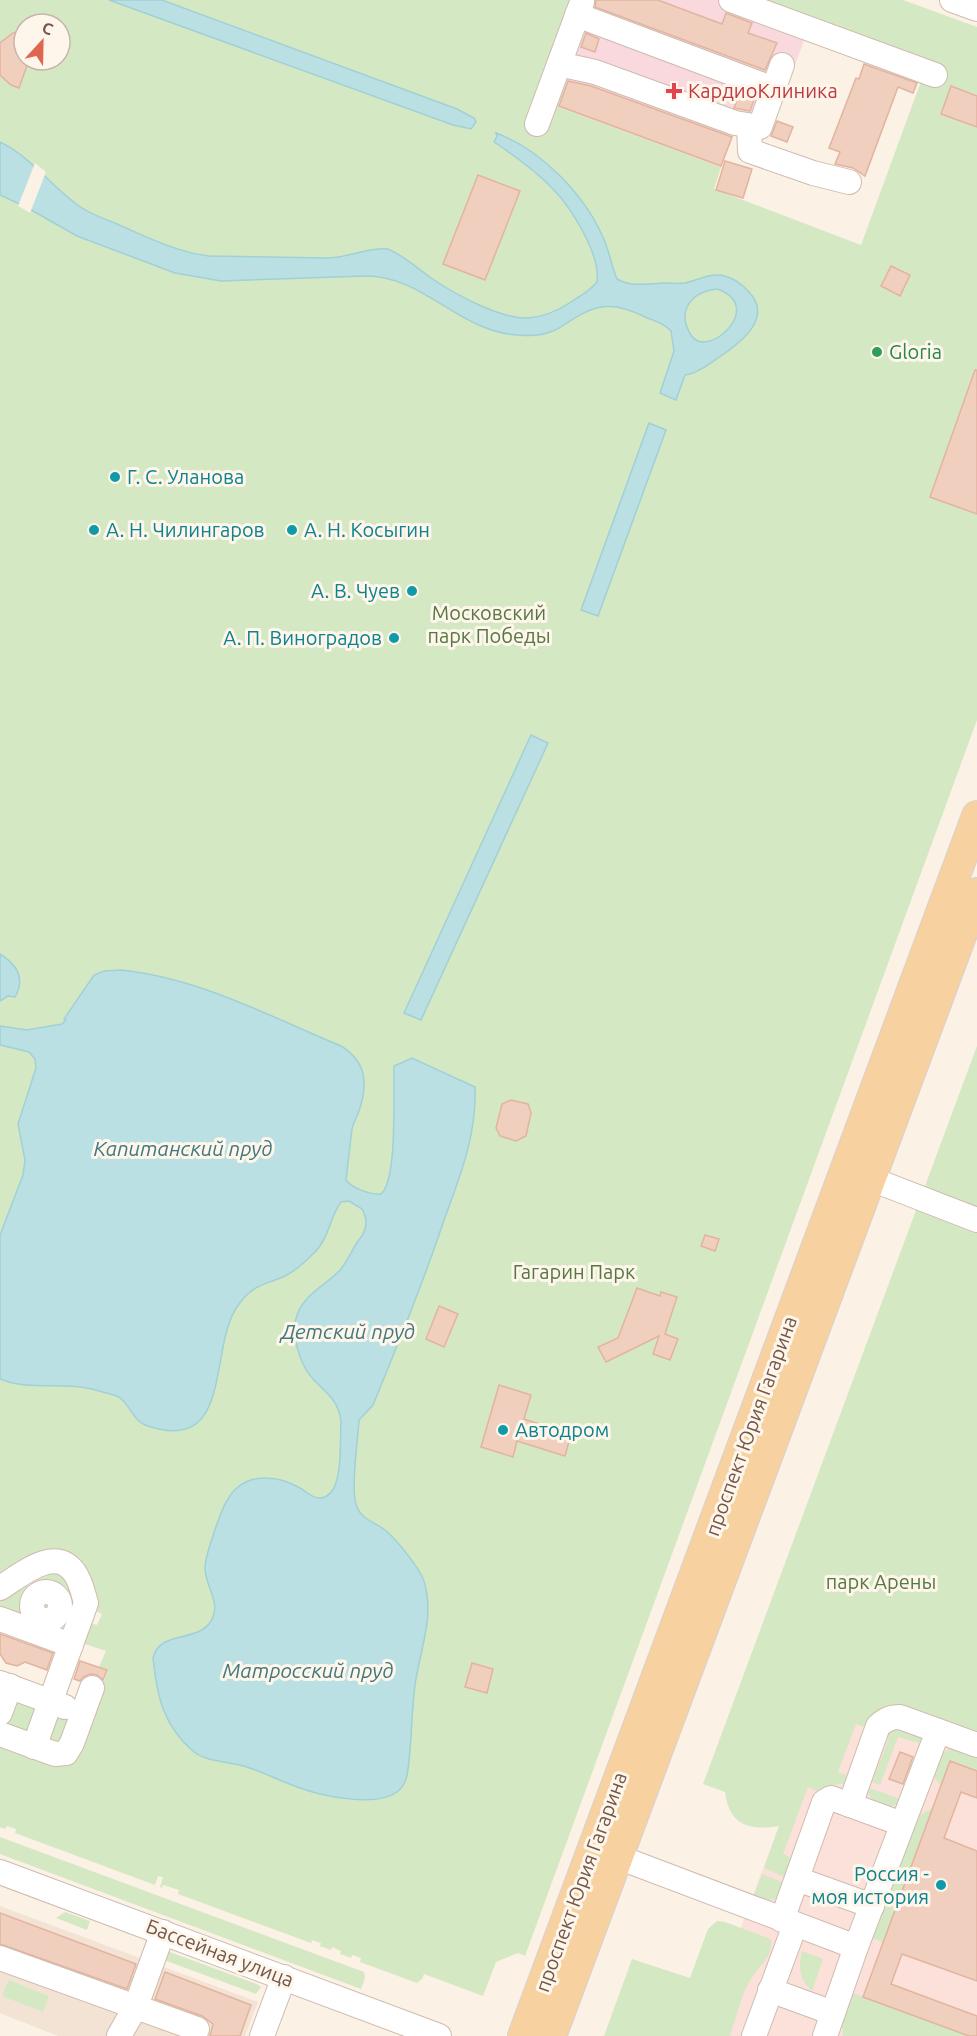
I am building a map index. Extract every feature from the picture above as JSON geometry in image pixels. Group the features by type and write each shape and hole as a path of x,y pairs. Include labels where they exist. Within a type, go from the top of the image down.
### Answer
{"main road":[{"name":"проспект Юрия Гагарина","path":"523,2036 977,816"},
{"name":"проспект Юрия Гагарина","path":"551,2036 977,892"}],"street":[{"path":"731,0 935,75"},
{"path":"952,0 977,9"},
{"path":"537,124 580,8 774,88"},
{"path":"559,64 595,72 735,123 760,127 782,65"},
{"path":"748,126 750,151 825,164 849,182"},
{"path":"871,1179 977,1220"},
{"path":"0,1588 44,1562 52,1561 62,1563 74,1571 87,1603 34,1747"},
{"path":"27,1571 49,1597"},
{"path":"39,1625 33,1606 34,1599 82,1591"},
{"path":"0,1619 39,1625 71,1645"},
{"path":"0,1713 5,1685 83,1713"},
{"path":"0,1734 55,1754 66,1753 72,1743 92,1688"},
{"path":"850,1805 878,1726 892,1717 900,1717 977,1745"},
{"path":"770,1990 829,2028 856,1947 938,1731"},
{"path":"754,2036 770,1990 797,1878 824,1802 831,1798 902,1824"},
{"path":"618,1857 856,1947"},
{"name":"Бассейная улица","path":"0,1872 439,2036"},
{"path":"797,1878 872,1906"},
{"path":"119,2036 136,2006 163,1932"},
{"path":"0,1958 197,2029 194,2036"},
{"path":"262,2036 284,1977"}],"shaded area":[{"name":"КардиоКлиника","path":"594,0 752,0 811,22 768,137 734,134 721,167 558,107"},
{"path":"876,1677 977,1716 977,2036 700,2036 779,1826"},
{"path":"0,1906 258,2002 245,2036 58,2036 0,2013"}],"green space":[{"name":"Московский парк Победы","path":"0,0 594,0 558,107 721,167 714,189 861,245 927,65 752,0 903,0 977,27 977,720 525,1956 518,1953 496,1962 483,1996 424,1974 417,1983 360,1962 361,1958 352,1955 351,1958 340,1954 341,1951 332,1947 331,1950 320,1946 321,1943 312,1940 311,1943 178,1894 179,1890 163,1885 162,1888 160,1887 163,1877 158,1876 155,1885 15,1833 16,1829 7,1826 5,1829 0,1827 0,1741 48,1760 101,1689 108,1670 99,1667 106,1651 79,1642 83,1629 93,1624 97,1625 102,1614 96,1611 76,1565 0,1581"},
{"name":"парк Арены","path":"977,1046 977,1730 975,1736 965,1732 865,1727 856,1724 838,1772 849,1776 847,1783 830,1786 820,1792 808,1787 783,1854 794,1859 789,1879 764,1868 779,1826 758,1827 742,1823 731,1812 725,1792 703,1784"},
{"path":"49,1565 76,1589 61,1595 54,1589 41,1587 34,1575"},
{"path":"25,1580 32,1593 28,1602 29,1612 27,1614 33,1618 0,1610 0,1595"},
{"path":"46,1595 56,1602 57,1606 50,1616 46,1617 36,1610 35,1606 42,1596"},
{"path":"14,1701 38,1704 33,1733 3,1726"},
{"path":"71,1716 63,1746 44,1738 54,1717"},
{"path":"889,1726 924,1734 922,1744 898,1737 880,1785 872,1782 889,1738 886,1736"},
{"path":"953,1747 977,1754 977,1771 950,1761 941,1785 933,1774 934,1764 942,1754"},
{"path":"870,1788 903,1800 892,1806 884,1804 872,1799 868,1793"},
{"path":"932,1809 883,1942 870,1937 917,1816"},
{"path":"0,1837 364,1972 365,1978 361,1989 0,1854"},
{"path":"762,1874 787,1884 777,1899 768,1900 754,1895"},
{"path":"65,1912 90,1921 87,1930 56,1918"},
{"path":"717,1921 771,1940 768,1956 745,1990 730,2036 604,2036 632,1959 690,1978 708,1929"},
{"path":"167,1951 261,1987 256,1994 164,1960"},
{"path":"802,1951 823,1959 812,1991 804,1982 801,1972"},
{"path":"9,1980 49,1996 43,2012 2,1996"},
{"path":"850,1992 969,2036 843,2036 841,2016"}],"water":[{"path":"109,0 162,0 457,109 474,118 476,122 471,129 453,125"},
{"path":"496,133 512,140 544,161 572,188 594,219 602,235 617,279 641,284 685,283 720,275 729,277 743,286 755,301 758,311 756,320 744,338 698,371 685,375 676,400 660,393 674,351 671,331 633,311 606,306 579,315 556,330 542,334 522,335 497,332 478,325 424,294 387,278 366,276 221,281 175,273 77,236 0,195 0,142 32,164 83,209 173,248 209,256 327,258 388,249 443,286 479,305 517,317 528,318 551,313 585,293 597,282 597,271 590,245 560,196 532,169 494,142","holes":["717,289 731,297 736,307 735,318 729,328 709,341 699,341 691,335 685,318 693,299 700,294"]},
{"path":"649,423 666,430 598,616 581,610"},
{"path":"531,735 548,743 421,1020 404,1013"},
{"path":"0,954 15,967 20,984 15,997 8,996 0,1001"},
{"path":"121,970 150,974 206,990 260,1011 350,1052 363,1074 364,1092 353,1124 346,1180 352,1186 367,1192 381,1194 390,1172 394,1134 394,1066 412,1058 475,1087 470,1138 456,1188 419,1290 373,1405 359,1420 354,1478 357,1507 365,1518 390,1534 417,1568 424,1581 428,1607 426,1633 415,1685 407,1776 401,1789 388,1797 365,1800 325,1795 296,1787 247,1767 200,1756 184,1742 168,1721 160,1698 153,1658 157,1649 163,1644 197,1632 211,1621 215,1607 206,1575 206,1562 221,1512 235,1490 251,1480 261,1478 291,1483 317,1498 327,1496 334,1488 339,1464 341,1420 331,1397 308,1373 300,1358 295,1323 305,1301 341,1269 363,1234 366,1222 362,1209 349,1201 341,1202 323,1241 301,1266 285,1276 258,1287 242,1299 228,1325 214,1394 206,1413 193,1426 173,1431 145,1425 118,1397 87,1388 24,1385 0,1379 0,1235 23,1175 25,1160 18,1124 36,1068 35,1059 29,1052 0,1045 0,1026 27,1030 62,1024 94,975 104,971"}],"pier":[{"path":"35,163 46,172 30,213 18,206"}],"building":[{"path":"596,0 658,0 722,24 726,13 752,23 748,33 777,43 765,70 595,7"},
{"path":"586,33 599,39 595,52 581,47"},
{"path":"12,34 12,72 25,72 19,88 11,85 0,75 0,43"},
{"path":"864,64 917,83 913,93 898,87 865,176 853,168 835,164 840,152 829,148 856,78 859,79"},
{"path":"568,81 591,86 732,137 721,166 559,106"},
{"path":"951,86 977,96 977,127 941,114"},
{"path":"740,92 755,97 750,111 734,108"},
{"path":"777,121 793,127 787,142 771,136"},
{"path":"725,161 752,169 743,198 716,190"},
{"path":"478,175 520,191 485,280 443,264"},
{"path":"891,266 910,275 900,296 881,286"},
{"name":"Gloria","path":"975,370 977,370 977,514 930,497"},
{"path":"511,1100 528,1104 531,1113 526,1136 516,1141 500,1136 496,1128 502,1104"},
{"path":"705,1235 719,1239 715,1251 701,1246"},
{"path":"637,1288 660,1296 661,1292 677,1297 665,1334 678,1339 670,1360 653,1354 659,1336 606,1362 598,1347 618,1338"},
{"path":"439,1306 458,1314 444,1347 426,1339"},
{"name":"Автодром","path":"499,1385 531,1395 524,1419 571,1434 565,1456 517,1441 513,1457 481,1447"},
{"path":"0,1634 53,1653 47,1670 25,1662 17,1666 6,1663 0,1654"},
{"path":"80,1661 107,1670 103,1680 97,1675 90,1674 80,1681 74,1679"},
{"path":"472,1663 493,1669 487,1693 465,1687"},
{"path":"900,1752 913,1757 903,1784 889,1779"},
{"name":"Россия - моя история","path":"950,1761 977,1771 977,1798 961,1792 944,1838 977,1851 977,1981 902,1954 891,1984 977,2016 977,2036 969,2036 863,1997"},
{"path":"0,1913 136,1964 127,1989 0,1944"},
{"path":"165,1972 251,2005 240,2036 210,2036 213,2024 202,2016 155,1999"}],"place":[{"name":"КардиоКлиника","path":"674,91"},
{"name":"Gloria","path":"877,352"},
{"name":"Г. С. Уланова","path":"115,477"},
{"name":"А. Н. Чилингаров","path":"94,530"},
{"name":"А. Н. Косыгин","path":"292,530"},
{"name":"А. В. Чуев","path":"412,591"},
{"name":"А. П. Виноградов","path":"394,638"},
{"name":"Автодром","path":"503,1430"},
{"name":"Россия - моя история","path":"941,1885"}],"water label":[{"name":"Капитанский пруд","path":"183,1149"},
{"name":"Детский пруд","path":"348,1332"},
{"name":"Матросский пруд","path":"308,1671"}],"park label":[{"name":"Гагарин Парк","path":"574,1272"}]}
